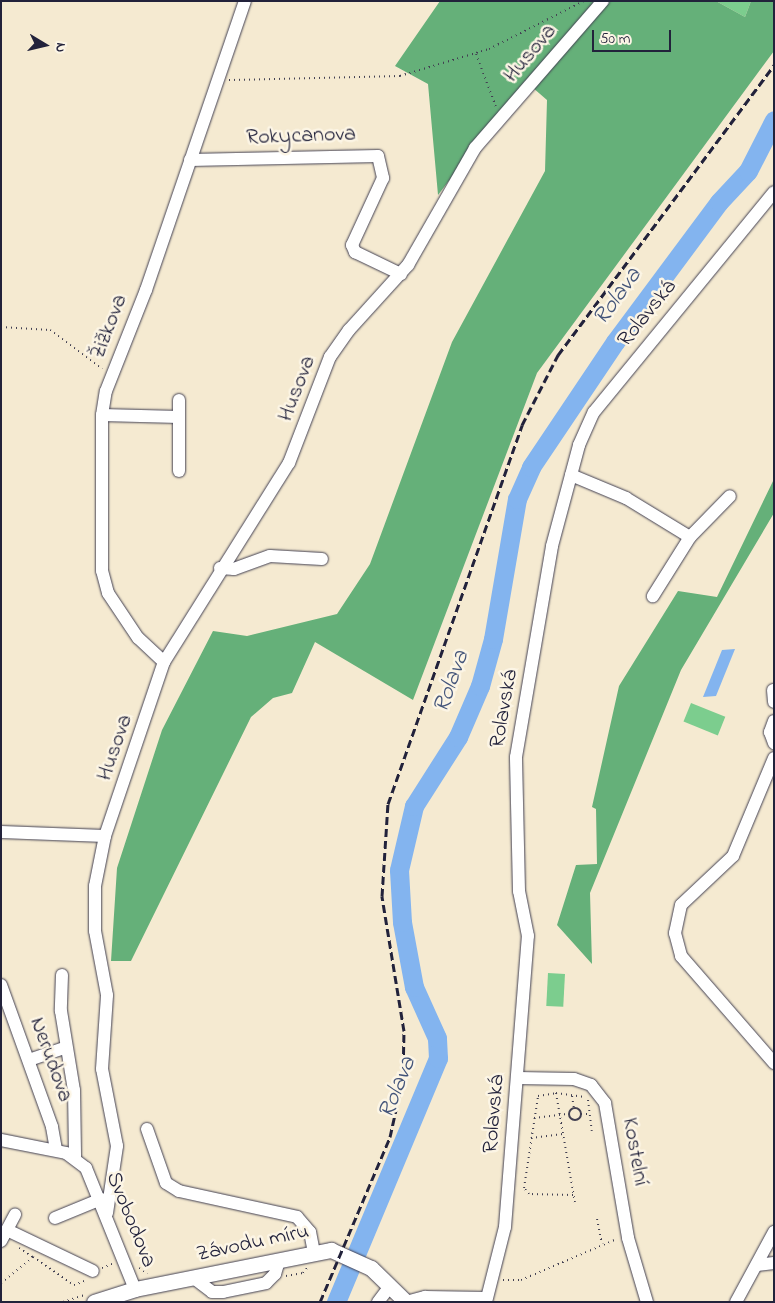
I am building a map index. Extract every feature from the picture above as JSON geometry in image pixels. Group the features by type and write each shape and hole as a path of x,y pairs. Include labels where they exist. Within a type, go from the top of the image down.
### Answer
{"main road":[{"name":"Závodu míru","path":"94,1302 136,1289 195,1279 279,1261 315,1257 331,1250 347,1255 372,1268 406,1302"}],"street":[{"name":"Žižkova","path":"164,662 138,638 108,593 102,571 102,415 112,376 219,80 245,1"},
{"name":"Husova","path":"107,1212 117,1146 102,1070 107,995 95,931 95,886 105,836 164,662 220,568 289,463 330,358 349,330 401,274 475,148 603,1"},
{"name":"Rokycanova","path":"190,160 378,156 383,178 352,249 401,274"},
{"name":"Rolavská","path":"486,1300 505,1227 528,936 520,891 516,757 552,546 571,475 594,412 774,192"},
{"path":"179,400 179,471"},
{"path":"102,415 179,417"},
{"path":"571,475 626,498 690,538"},
{"path":"652,596 690,538 730,496"},
{"path":"220,568 234,569 270,556 322,560"},
{"path":"774,721 770,732 774,743"},
{"path":"774,758 733,856 681,906 675,933 681,956 774,1063"},
{"path":"1,832 105,836"},
{"path":"62,975 66,1047 74,1090 75,1157"},
{"name":"Nerudova","path":"1,986 29,1060 56,1150"},
{"path":"29,1060 66,1047"},
{"name":"Kostelní","path":"518,1078 574,1079 591,1085 605,1103 628,1238 647,1302"},
{"path":"147,1129 166,1183 178,1191 297,1217 310,1232 315,1257"},
{"name":"Svobodova","path":"1,1140 56,1150 75,1157 91,1175 136,1289"},
{"path":"55,1218 102,1199"},
{"path":"14,1215 4,1236 95,1274"},
{"path":"736,1302 774,1232"},
{"path":"757,1265 774,1263"},
{"path":"378,1302 390,1286"},
{"path":"406,1302 425,1297 486,1300"}],"path":[{"path":"219,80 400,76 476,54 532,31 584,1"},
{"path":"476,54 484,84 502,119"},
{"path":"1,327 50,330 112,376"},
{"path":"556,1093 575,1203"},
{"path":"573,1196 526,1192 531,1138 538,1096 556,1093 587,1099 591,1114 592,1131"},
{"path":"572,1095 574,1108 581,1114 591,1114"},
{"path":"569,1114 574,1108"},
{"path":"534,1118 569,1114 575,1120 581,1114"},
{"path":"531,1138 563,1134"},
{"path":"596,1219 602,1244"},
{"path":"502,1271 500,1279 521,1280 602,1244 619,1239"},
{"path":"1,1283 33,1257 74,1285 116,1262"},
{"path":"279,1281 303,1273 315,1257"},
{"path":"136,1264 152,1275"},
{"path":"3,1302 8,1302"}],"green space":[{"path":"440,1 716,1 745,17 751,1 774,1 774,51 537,373 413,700 315,642 292,693 273,698 251,717 131,961 111,961 117,868 162,730 213,631 247,636 337,614 370,564 452,342 545,171 547,100 525,81 438,195 428,84 395,66"},
{"path":"716,1 751,1 745,17"},
{"path":"774,479 774,513 681,670 590,893 592,964 557,925 576,865 597,864 596,809 592,807 619,686 678,591 717,597"},
{"path":"691,703 725,717 718,735 684,722"},
{"path":"548,973 565,974 563,1007 546,1006"}],"water":[{"path":"735,649 716,696 703,697 722,650"}],"waterway":[{"name":"Rolava","path":"336,1302 438,1058 437,1038 414,987 402,922 399,870 414,806 458,737 480,686 493,639 517,499 531,467 615,342 719,202 748,171 774,120"}],"railway":[{"path":"320,1302 390,1137 403,1078 404,1031 382,896 388,804 522,425 558,355 774,65"}]}
